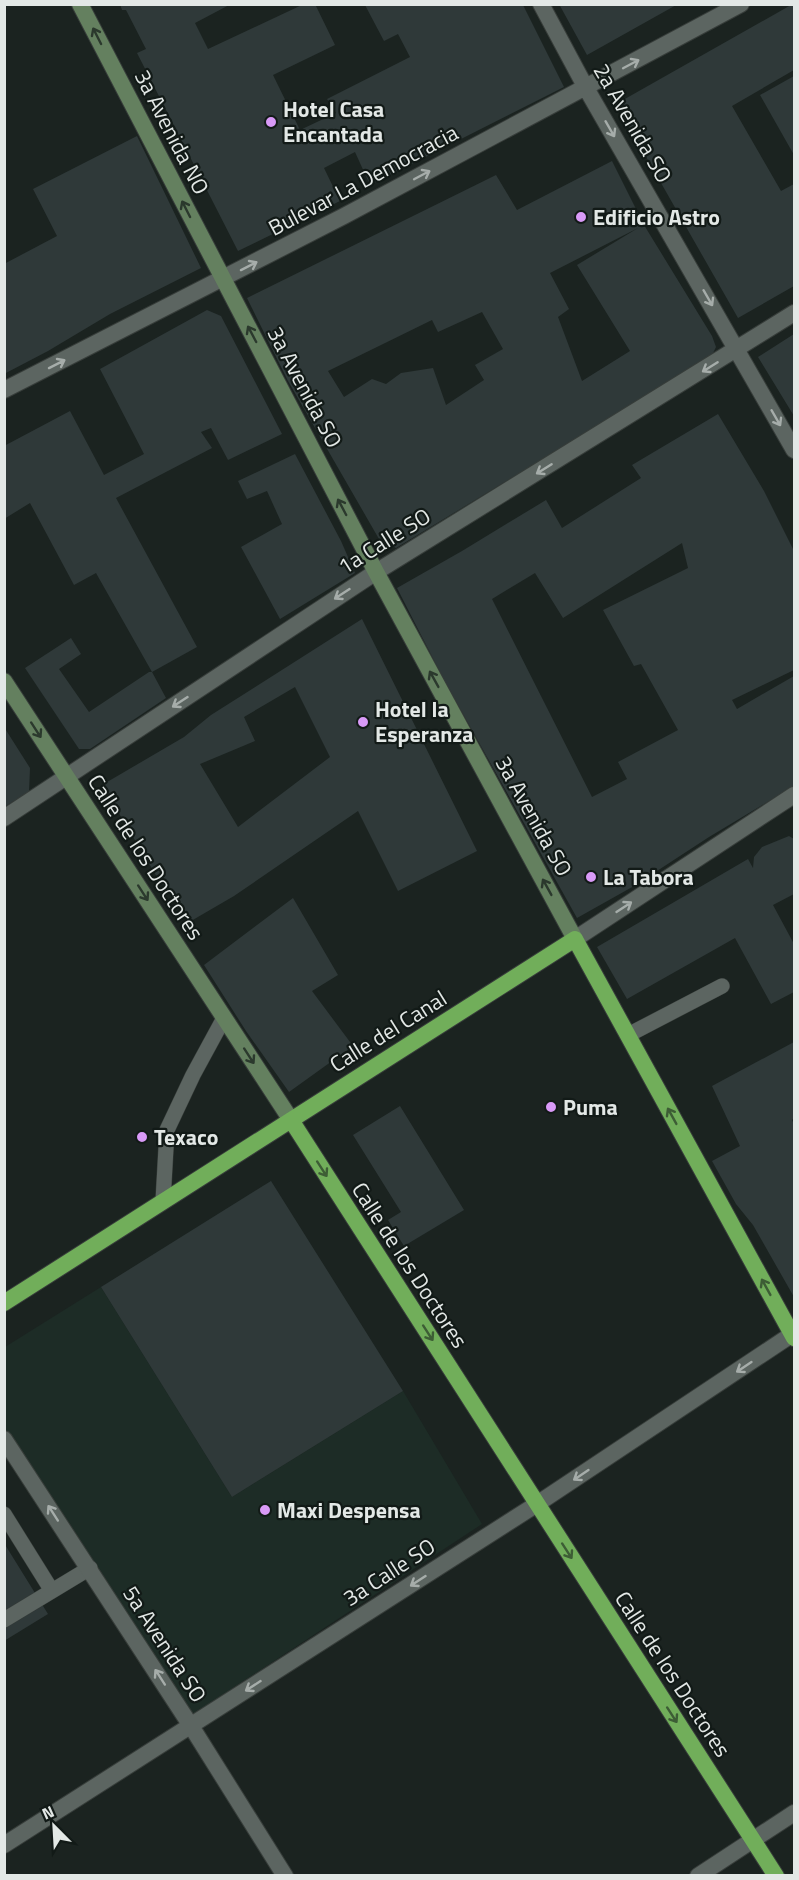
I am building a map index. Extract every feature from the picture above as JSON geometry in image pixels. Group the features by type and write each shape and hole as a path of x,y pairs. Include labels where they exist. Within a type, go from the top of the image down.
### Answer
{"highway":[{"name":"3a Avenida SO","path":"575,939 794,1335"},
{"name":"Calle del Canal","path":"4,1303 575,939"},
{"name":"Calle de los Doctores","path":"291,1120 776,1875"}],"main road":[{"name":"3a Avenida NO","path":"80,4 223,279"},
{"name":"3a Avenida SO","path":"223,279 376,572 575,939"},
{"name":"Calle de los Doctores","path":"4,681 291,1120"}],"street":[{"name":"2a Avenida SO","path":"542,4 586,88 795,450"},
{"name":"Bulevar La Democracia","path":"4,390 223,279 741,4"},
{"name":"1a Calle SO","path":"4,818 376,572 795,313"},
{"name":"Calle del Canal","path":"575,939 795,795"},
{"name":"3a Calle SO","path":"4,1845 537,1504 794,1335"},
{"name":"5a Avenida SO","path":"4,1439 90,1568 285,1875"},
{"path":"698,1875 795,1813"}],"lane":[{"path":"628,1035 722,986"},
{"path":"163,1201 167,1130 224,1018"},
{"path":"4,1514 52,1591"},
{"path":"4,1620 90,1568"}],"shaded area":[{"name":"Maxi Despensa","path":"101,1287 232,1497 403,1391 482,1524 192,1715 5,1433 5,1347"}],"building":[{"path":"120,4 231,4 195,23 208,49 304,4 315,4 335,45 273,75 300,130 336,113 327,99 410,57 398,34 384,41 365,5 523,5 564,87 370,185 355,152 324,168 340,201 238,251 137,53 146,49 126,10 122,10"},
{"path":"559,4 678,4 587,55"},
{"path":"794,5 794,70 732,106 781,191 794,184 794,286 738,318 616,104"},
{"path":"794,76 794,155 760,95"},
{"path":"137,136 201,268 110,314 4,374 4,264 57,236 33,189"},
{"path":"612,161 644,225 712,336 716,347 711,357 396,548 379,539 288,381 247,298 496,175 517,210","holes":["638,228 577,265 630,351 582,381 558,317 569,309 550,273","482,312 503,349 475,365 484,380 446,405 433,368 401,373 386,384 372,379 344,397 328,371 432,320 438,332"]},
{"path":"207,310 221,316 282,434 228,460 211,428 201,432 212,448 116,498 197,647 152,672 96,573 74,585 30,503 4,519 4,446 70,411 104,475 144,454 100,369"},
{"path":"794,334 794,416 758,357"},
{"path":"718,414 764,491 794,551 794,670 732,700 737,709 794,676 794,786 709,837 634,886 577,918 444,680 397,588 546,500 562,528 641,478 632,465","holes":["682,543 688,568 603,610 634,666 641,664 678,730 618,762 627,779 592,797 492,599 535,573 563,618"]},
{"path":"295,454 341,541 355,573 280,619 241,547 282,524 267,491 247,499 238,481"},
{"path":"362,619 477,851 398,891 358,811 234,896 191,921 157,877 102,785 184,737 211,715","holes":["295,687 330,757 238,827 200,764 255,741 244,717"]},
{"path":"71,638 81,654 59,669 89,712 149,672 152,672 166,698 90,749 79,749 25,668"},
{"path":"4,727 30,768 29,792 4,807"},
{"path":"789,836 794,839 794,894 773,905 794,944 794,992 771,1004 735,938 627,999 597,947 748,859 753,868 754,857 762,847"},
{"path":"293,898 338,975 312,991 353,1046 289,1092 246,1031 204,965"},
{"path":"794,1042 794,1118 792,1120 794,1124 794,1297 753,1225 736,1204 712,1161 740,1146 712,1086"},
{"path":"400,1106 464,1210 404,1246 388,1220 401,1212 353,1135"},
{"path":"271,1181 403,1391 232,1497 101,1287"},
{"path":"4,1543 48,1614 4,1641"}],"place":[{"name":"Hotel Casa Encantada","path":"271,122"},
{"name":"Edificio Astro","path":"581,217"},
{"name":"Hotel la Esperanza","path":"363,722"},
{"name":"La Tabora","path":"591,877"},
{"name":"Puma","path":"551,1107"},
{"name":"Texaco","path":"142,1137"},
{"name":"Maxi Despensa","path":"265,1510"}]}
